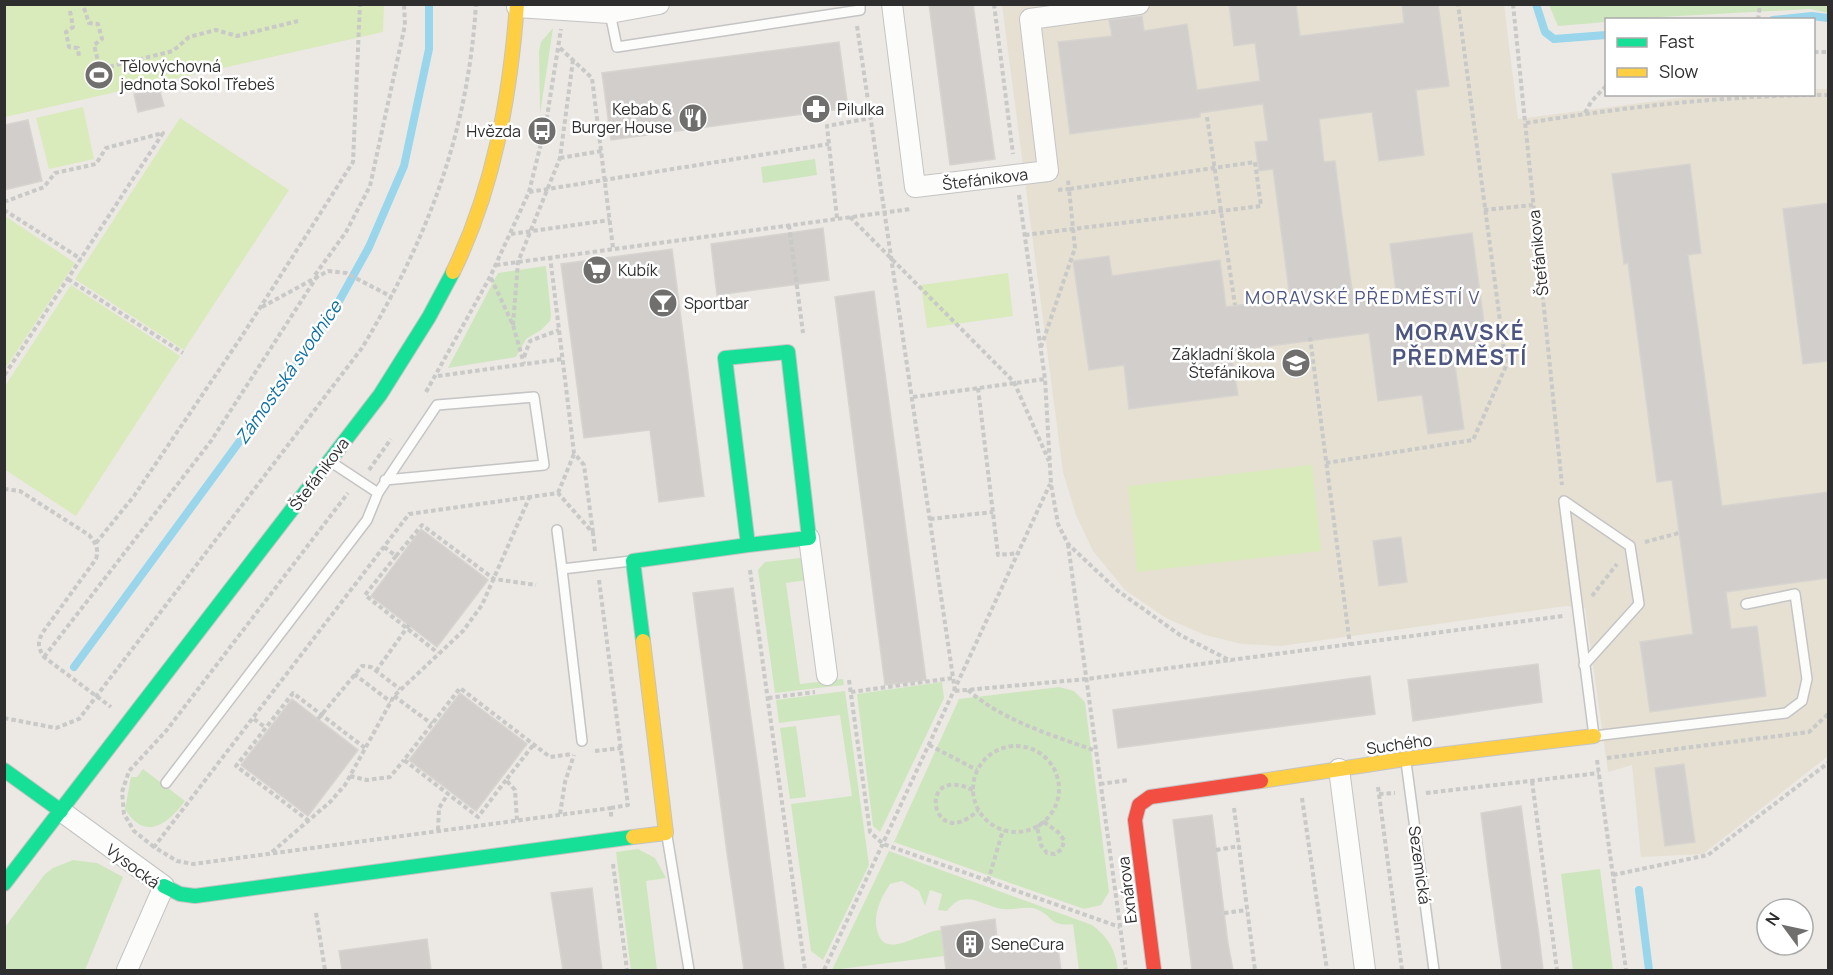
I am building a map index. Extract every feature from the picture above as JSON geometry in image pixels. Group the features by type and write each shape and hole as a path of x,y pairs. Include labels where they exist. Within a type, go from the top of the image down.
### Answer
{"street":[{"name":"Štefánikova","path":"4,884 380,395 415,341 463,250 497,151 507,96 517,6 610,13 659,4"},
{"name":"Štefánikova","path":"892,4 915,187 1048,171 1030,20 1139,4"},
{"path":"748,545 725,358 788,352 809,538 831,685"},
{"path":"164,886 180,894 195,896 666,833 633,561 809,538"},
{"name":"Suchého","path":"1139,805 1150,797 1231,784 1405,759 1594,736"},
{"path":"1339,769 1365,970"},
{"path":"4,770 61,810"},
{"name":"Exnárova","path":"1139,805 1135,820 1154,970"},
{"name":"Vysocká","path":"61,810 164,886 127,970"}],"lane":[{"path":"610,13 617,47 858,7"},
{"path":"166,783 367,520 385,480 437,405 534,397 544,465 385,480"},
{"path":"329,461 378,493"},
{"path":"1564,501 1594,736 1775,715 1786,713 1802,701 1807,679 1795,594 1746,604"},
{"path":"1564,501 1630,546 1639,604 1584,665"},
{"path":"557,530 582,741"},
{"path":"562,569 633,561"},
{"name":"Sezemická","path":"1405,759 1434,970"},
{"path":"666,833 689,970"}],"path":[{"path":"96,543 134,496 261,307 353,162 360,4"},
{"path":"44,657 211,441 315,276 346,232 370,186 405,25 405,4"},
{"path":"4,718 56,728 79,719 362,348 392,297 424,233 442,182 466,85 476,4"},
{"path":"994,4 1016,176 1046,379 1051,484 1058,524 1068,544 1126,970"},
{"path":"1326,464 1473,440 1506,366 1458,4"},
{"name":"Štefánikova","path":"1513,4 1564,501"},
{"path":"858,7 871,118 955,691"},
{"path":"84,8 89,23 98,24 102,39 94,45 99,65 104,68 173,51 189,36 216,30 237,36 298,21"},
{"path":"421,400 437,376 490,277 528,192 546,123 559,48 562,10"},
{"path":"70,12 73,27 66,32 69,47 78,48 80,57"},
{"path":"559,48 592,78 613,248"},
{"path":"513,325 518,262 560,158 573,60"},
{"path":"1586,113 1591,102 1605,87"},
{"path":"1526,123 1586,113 1759,96"},
{"path":"1207,117 1235,306"},
{"path":"837,218 827,126 871,118"},
{"path":"4,202 44,187 55,173 96,164 106,148 164,133 4,376"},
{"path":"528,192 829,144"},
{"path":"560,158 602,151"},
{"path":"1025,235 1261,206 1255,162 1049,192"},
{"path":"1041,347 1075,248 1067,177"},
{"path":"1008,197 1029,194"},
{"path":"1484,210 1533,205"},
{"path":"495,265 915,208"},
{"path":"4,210 81,259"},
{"path":"849,217 1014,382 1050,464"},
{"path":"511,234 610,220"},
{"path":"789,225 797,289"},
{"path":"550,256 574,453 558,493"},
{"path":"261,307 328,271 346,273 392,297"},
{"path":"490,277 513,325 524,364"},
{"path":"68,279 183,353"},
{"path":"524,364 530,341 559,330"},
{"path":"1310,337 1350,645"},
{"path":"437,376 562,359"},
{"path":"913,397 1046,379"},
{"path":"978,388 998,555 1020,554"},
{"path":"395,434 166,731 129,771 122,792 124,814 134,831 154,847 185,864 628,805 598,573"},
{"path":"574,453 584,465 595,554"},
{"path":"824,970 1051,484"},
{"path":"4,489 20,491 89,535 96,543 98,551 96,559 39,640 39,649 44,657 96,697"},
{"path":"154,847 409,514 558,493"},
{"path":"558,493 593,533"},
{"path":"272,852 330,802 350,776 394,696 464,631 482,605 530,496"},
{"path":"930,519 993,512"},
{"path":"438,653 365,595 422,525 494,579 536,585"},
{"path":"1068,544 1118,591 1180,635 1232,661"},
{"path":"748,545 805,970"},
{"path":"384,547 396,556"},
{"path":"955,691 1087,679 1578,614"},
{"path":"376,671 408,627"},
{"path":"320,717 362,666 376,671 400,689"},
{"path":"354,674 391,702"},
{"path":"954,678 851,692 870,832 883,844 1120,927"},
{"path":"768,698 831,685 850,687"},
{"path":"350,776 367,780 390,777 460,687 550,757 621,748"},
{"path":"968,690 997,712 1096,751"},
{"path":"309,821 236,766 293,693 320,717 365,748"},
{"path":"394,696 432,724"},
{"path":"1626,970 1597,759 1809,732 1828,714"},
{"path":"254,719 266,728"},
{"path":"404,760 478,817 534,744"},
{"path":"929,745 977,770"},
{"path":"1006,747 1025,747 1042,755 1051,764 1059,788 1057,801 1044,822 1037,827 1014,832 1003,830 984,819 978,810 973,790 977,770 984,760 1006,747"},
{"path":"560,814 565,782 574,754"},
{"path":"1613,875 1708,855 1828,763"},
{"path":"1428,793 1599,773"},
{"path":"506,780 515,790 517,820"},
{"path":"1532,781 1557,970"},
{"path":"973,790 961,784 948,784 938,792 934,805 940,817 951,823 963,821 978,810"},
{"path":"1231,784 1255,970"},
{"path":"1377,784 1402,970"},
{"path":"1379,794 1401,792"},
{"path":"438,830 439,807 448,794"},
{"path":"1302,797 1327,970"},
{"path":"611,808 611,819"},
{"path":"1037,827 1043,849 1051,854 1059,852 1064,845 1062,836 1044,822"},
{"path":"988,880 1003,830"},
{"path":"1216,850 1239,846"},
{"path":"612,860 627,970"},
{"path":"1224,913 1247,910"},
{"path":"316,913 325,970"}],"shaded area":[{"name":"Základní škola Štefánikova","path":"1002,5 1504,5 1518,119 1694,96 1815,96 1815,89 1828,89 1828,756 1703,854 1641,857 1632,765 1608,772 1585,608 1566,606 1281,646 1242,644 1205,635 1166,618 1125,590 1093,551 1076,515 1063,472"}],"green space":[{"path":"1828,4 1828,13 1810,9 1605,18 1605,22 1558,26 1549,5"},
{"name":"Tělovýchovná jednota Sokol Třebeš","path":"4,5 384,5 383,32 5,117"},
{"path":"553,28 540,114 539,51 541,42"},
{"path":"83,107 94,159 49,169 36,118"},
{"path":"180,118 289,190 184,350 75,279"},
{"path":"815,159 817,175 763,183 761,167"},
{"path":"4,216 75,263 5,369"},
{"path":"546,266 550,321 526,339 516,357 448,368 498,273"},
{"path":"1008,273 1013,316 927,328 921,285"},
{"path":"71,285 180,356 76,516 4,469 5,386"},
{"path":"1312,465 1321,551 1137,572 1128,486"},
{"path":"803,559 807,580 786,583 800,684 843,679 844,685 775,693 758,570 765,562"},
{"path":"942,682 944,698 880,832 873,826 857,694"},
{"path":"1059,687 1074,691 1085,702 1109,892 1101,905 1084,909 894,842 959,699"},
{"path":"845,691 869,865 823,960 811,951 791,804 852,796 840,715 779,723 776,700"},
{"path":"796,726 806,797 790,799 780,728"},
{"path":"143,769 185,801 171,817 156,826 140,825 125,809 131,777 137,777"},
{"path":"638,849 655,858 666,878 646,881 657,970 631,970 616,852"},
{"path":"889,851 1092,925 1110,944 1118,970 1079,970 1073,924 1065,925 1055,922 1036,909 996,908 967,899 960,900 947,911 938,910 942,894 930,890 925,906 919,891 902,881 890,884 884,893 876,919 879,936 885,943 893,945 941,930 944,956 832,970"},
{"path":"73,860 97,863 123,877 85,970 5,970 5,927 45,874"},
{"path":"1600,869 1613,970 1573,970 1561,874"}],"building":[{"path":"929,4 973,4 995,159 950,165"},
{"path":"1229,4 1296,4 1300,36 1404,23 1402,4 1438,4 1449,86 1416,90 1424,155 1379,161 1372,112 1319,119 1324,162 1335,161 1353,298 1396,292 1390,244 1472,233 1489,360 1455,365 1464,429 1428,434 1422,395 1378,401 1369,333 1231,351 1238,395 1129,409 1124,365 1089,370 1073,261 1109,256 1112,276 1220,260 1226,307 1290,298 1273,169 1259,171 1255,142 1268,141 1263,104 1200,113 1200,117 1070,134 1058,42 1112,36 1109,20 1142,16 1144,31 1187,24 1197,90 1260,81 1255,43 1234,46"},
{"path":"839,42 848,108 611,140 602,73"},
{"path":"159,88 164,106 138,112 134,94"},
{"path":"28,120 42,181 4,190 4,125"},
{"path":"1690,164 1701,253 1688,255 1722,506 1828,492 1828,578 1726,592 1731,629 1757,626 1766,696 1650,712 1640,642 1693,634 1672,480 1657,482 1628,263 1624,264 1612,174"},
{"path":"1828,203 1828,361 1803,364 1783,209"},
{"path":"823,228 829,280 717,295 711,244"},
{"path":"672,249 704,496 659,502 650,430 584,438 561,264"},
{"path":"874,291 926,680 885,685 835,297"},
{"path":"421,529 488,580 437,647 371,596"},
{"path":"1401,537 1407,582 1379,586 1373,541"},
{"path":"733,588 784,970 744,970 727,853 693,593"},
{"path":"1538,664 1542,702 1413,721 1408,680"},
{"path":"1370,676 1375,714 1118,748 1113,710"},
{"path":"460,693 527,744 476,811 409,760"},
{"path":"292,699 358,750 308,816 241,765"},
{"path":"1684,764 1695,842 1665,846 1655,768"},
{"path":"1521,806 1543,970 1502,970 1489,877 1481,813"},
{"path":"1212,815 1233,970 1192,970 1173,820"},
{"path":"592,888 602,970 563,970 551,893"},
{"name":"SeneCura","path":"995,919 998,948 1057,940 1061,970 946,970 941,927"},
{"path":"427,939 431,970 342,970 339,951"}],"waterway":[{"name":"Zámostská svodnice","path":"74,667 328,321 369,247 404,166 429,49 429,4"},
{"path":"1536,4 1545,32 1554,39 1605,35"},
{"path":"1792,18 1812,16 1828,18"},
{"path":"1639,890 1649,970"}],"traffic: fast":[{"path":"4,884 380,395 429,317 453,272"},
{"path":"643,641 633,561 748,545 725,358 788,352 809,538 748,545"},
{"path":"4,770 61,811"},
{"path":"164,886 180,894 195,896 633,837"}],"traffic: slow":[{"path":"453,272 479,208 498,141 510,73 517,4"},
{"path":"633,837 666,833 643,641"},
{"path":"1261,781 1405,759 1594,736"}],"traffic: jam":[{"path":"1154,970 1135,820 1139,805 1150,797 1261,781"}],"place":[{"name":"Tělovýchovná jednota Sokol Třebeš","path":"99,75"},
{"name":"Pilulka","path":"816,109"},
{"name":"Kebab & Burger House","path":"693,118"},
{"name":"Hvězda","path":"542,131"},
{"name":"Kubík","path":"597,270"},
{"name":"Sportbar","path":"663,303"},
{"name":"Základní škola Štefánikova","path":"1296,363"},
{"name":"SeneCura","path":"970,944"}],"district":[{"name":"MORAVSKÉ PŘEDMĚSTÍ V","path":"1363,297"},
{"name":"MORAVSKÉ PŘEDMĚSTÍ","path":"1460,344"}]}
